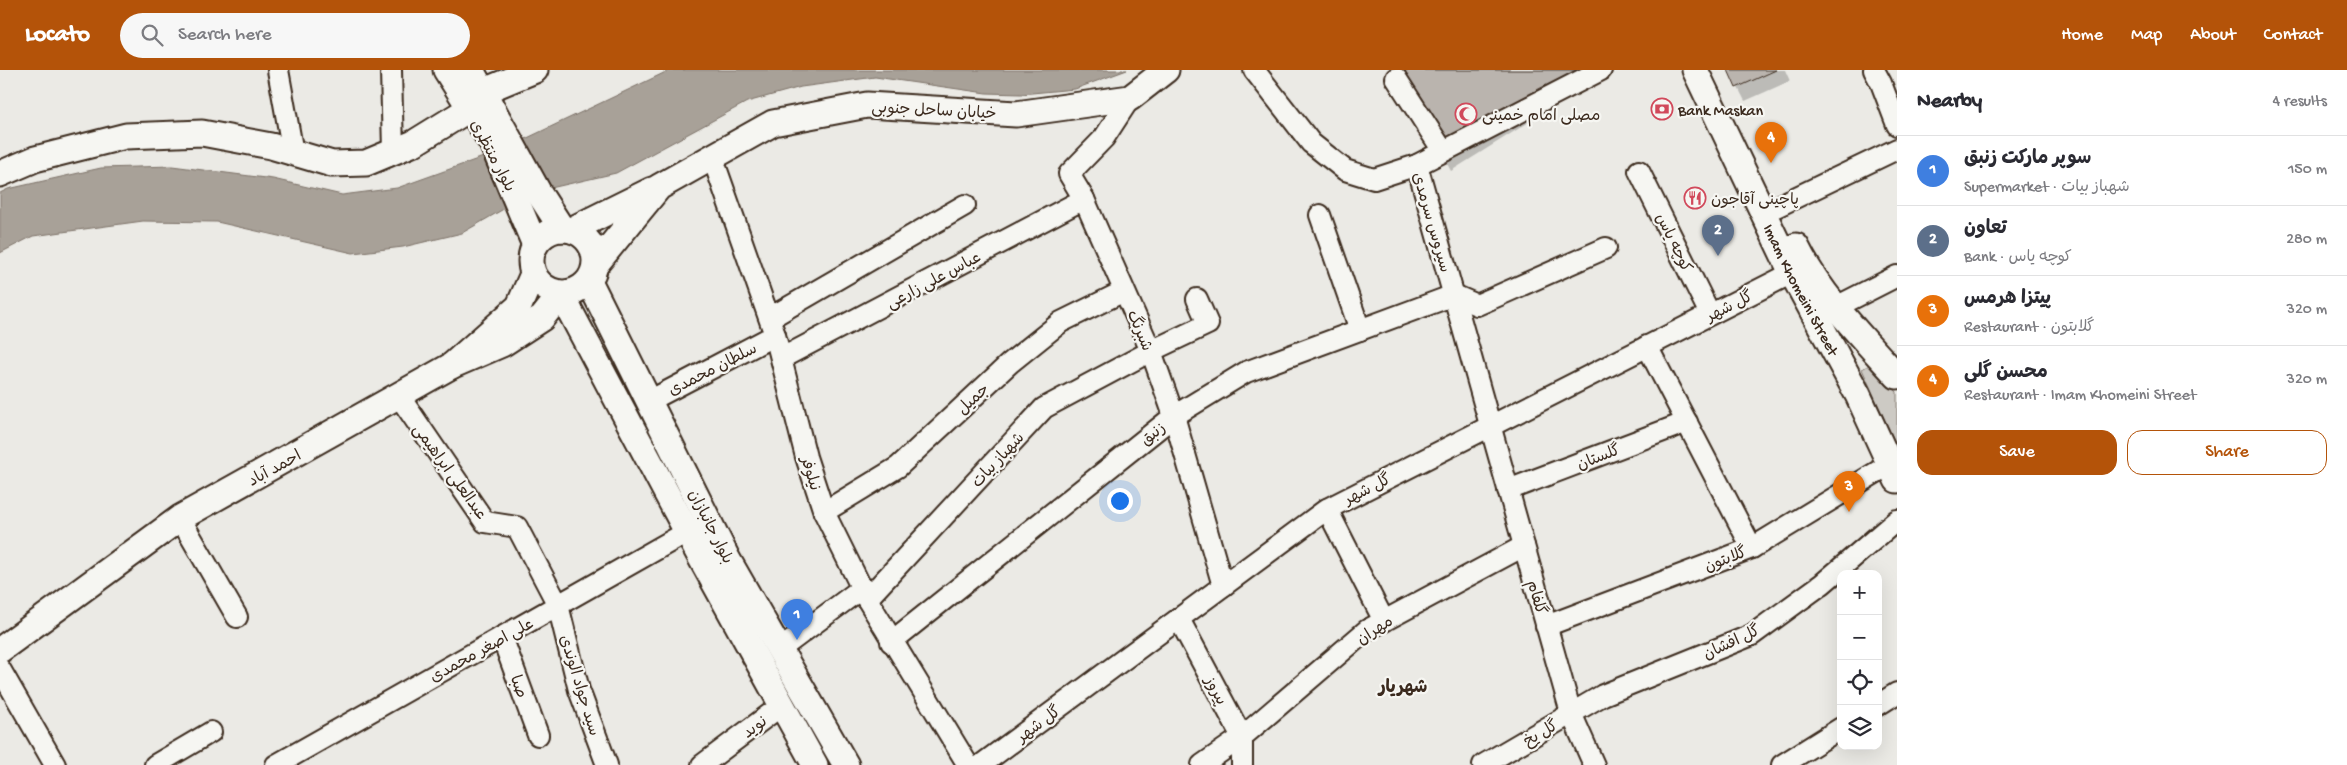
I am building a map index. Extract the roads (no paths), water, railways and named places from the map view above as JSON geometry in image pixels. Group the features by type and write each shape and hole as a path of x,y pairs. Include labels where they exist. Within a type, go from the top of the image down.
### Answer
{"main road":[{"name":"بلوار منتظری","path":"446,70 477,100 500,139 530,200 535,244"},
{"name":"بلوار منتظری","path":"471,70 477,100"},
{"path":"0,174 35,159 126,136 202,133 271,146 332,164 366,163 414,143 477,100 535,70"},
{"name":"خیابان ساحل جنوبی","path":"593,273 659,187 773,123 867,105 1016,114 1130,98 1166,70"},
{"name":"Imam Khomeini Street","path":"1696,70 1792,273 1858,395 1893,472"},
{"name":"Imam Khomeini Street","path":"1710,70 1804,262 1836,307 1897,376"},
{"path":"566,229 587,239 592,247 593,273 581,289 571,293 560,294 544,288 533,274 531,254 535,244 546,233 566,229 659,187"},
{"name":"بلوار منتظری","path":"530,200 566,229"},
{"name":"بلوار جانبازان","path":"593,273 649,401 728,560 846,765"},
{"name":"احمد آباد","path":"0,650 180,518 451,366 519,306 533,274"},
{"path":"451,366 502,344 542,318 560,294"},
{"name":"بلوار جانبازان","path":"560,294 687,532 815,765"},
{"path":"1843,370 1852,354 1859,349 1873,349"}],"street":[{"path":"278,70 293,153"},
{"path":"391,70 393,152"},
{"name":"سیروس سرمدی","path":"1254,70 1311,143 1345,170 1374,179 1418,165 1490,425"},
{"path":"1418,165 1602,70"},
{"path":"1396,78 1443,152"},
{"path":"1884,78 1897,125"},
{"name":"شبرنگ","path":"1130,98 1104,138 1069,174 1084,199 1150,351 1174,416 1223,586"},
{"path":"1776,207 1897,149"},
{"name":"نیلوفر","path":"712,156 782,358 806,457 824,512 864,593 891,642 968,765"},
{"name":"کوچه یاس","path":"1640,171 1710,314"},
{"name":"عباس علی زارعی","path":"782,358 1084,199"},
{"name":"سلطان محمدی","path":"649,401 772,327 965,205"},
{"path":"1320,215 1360,330"},
{"path":"1454,295 1477,305 1606,248"},
{"name":"گل شهر","path":"981,765 1327,509 1792,273"},
{"path":"1836,307 1897,276"},
{"name":"جمیل","path":"824,512 898,467 1010,363 1061,322 1124,291"},
{"name":"زنبق","path":"891,642 1174,416 1246,372 1454,295"},
{"name":"شهباز بیات","path":"779,650 864,593 1044,408 1150,351 1208,324 1197,299"},
{"path":"1647,346 1752,548"},
{"name":"عبدالعلی ابراهیمی","path":"399,396 485,522 517,528 558,605"},
{"name":"گلستان","path":"1508,490 1687,422"},
{"name":"گلفام","path":"1490,425 1571,713 1594,765"},
{"name":"گلابتون","path":"1546,626 1752,548 1893,472"},
{"path":"1327,509 1384,621"},
{"path":"180,518 238,617"},
{"name":"گل افشان","path":"1571,713 1603,695 1752,635 1822,584 1897,520"},
{"name":"علی اصغر محمدی","path":"276,765 687,532"},
{"name":"مهران","path":"1202,765 1242,737 1367,630 1524,546"},
{"name":"سید جواد الوندی","path":"558,605 580,690 607,765"},
{"name":"پیروز","path":"1179,619 1242,737 1242,765"},
{"name":"صبا","path":"502,637 538,735"},
{"path":"0,669 55,765"},
{"path":"1882,702 1897,693"},
{"name":"نوید","path":"702,765 782,705"},
{"name":"گل یخ","path":"1483,765 1571,713"},
{"path":"1782,765 1837,731"},
{"path":"155,765 211,732"}],"place":[{"name":"Bank Maskan","path":"1662,109"},
{"name":"مصلی امام خمینی","path":"1466,114"},
{"name":"محسن گلی","path":"1771,163"},
{"name":"پاچینی آقاجون","path":"1695,198"},
{"name":"تعاون","path":"1718,256"},
{"name":"پیتزا هرمس","path":"1849,512"},
{"name":"سوپر مارکت زنبق","path":"797,640"}],"district":[{"name":"شهریار","path":"1403,686"}]}
